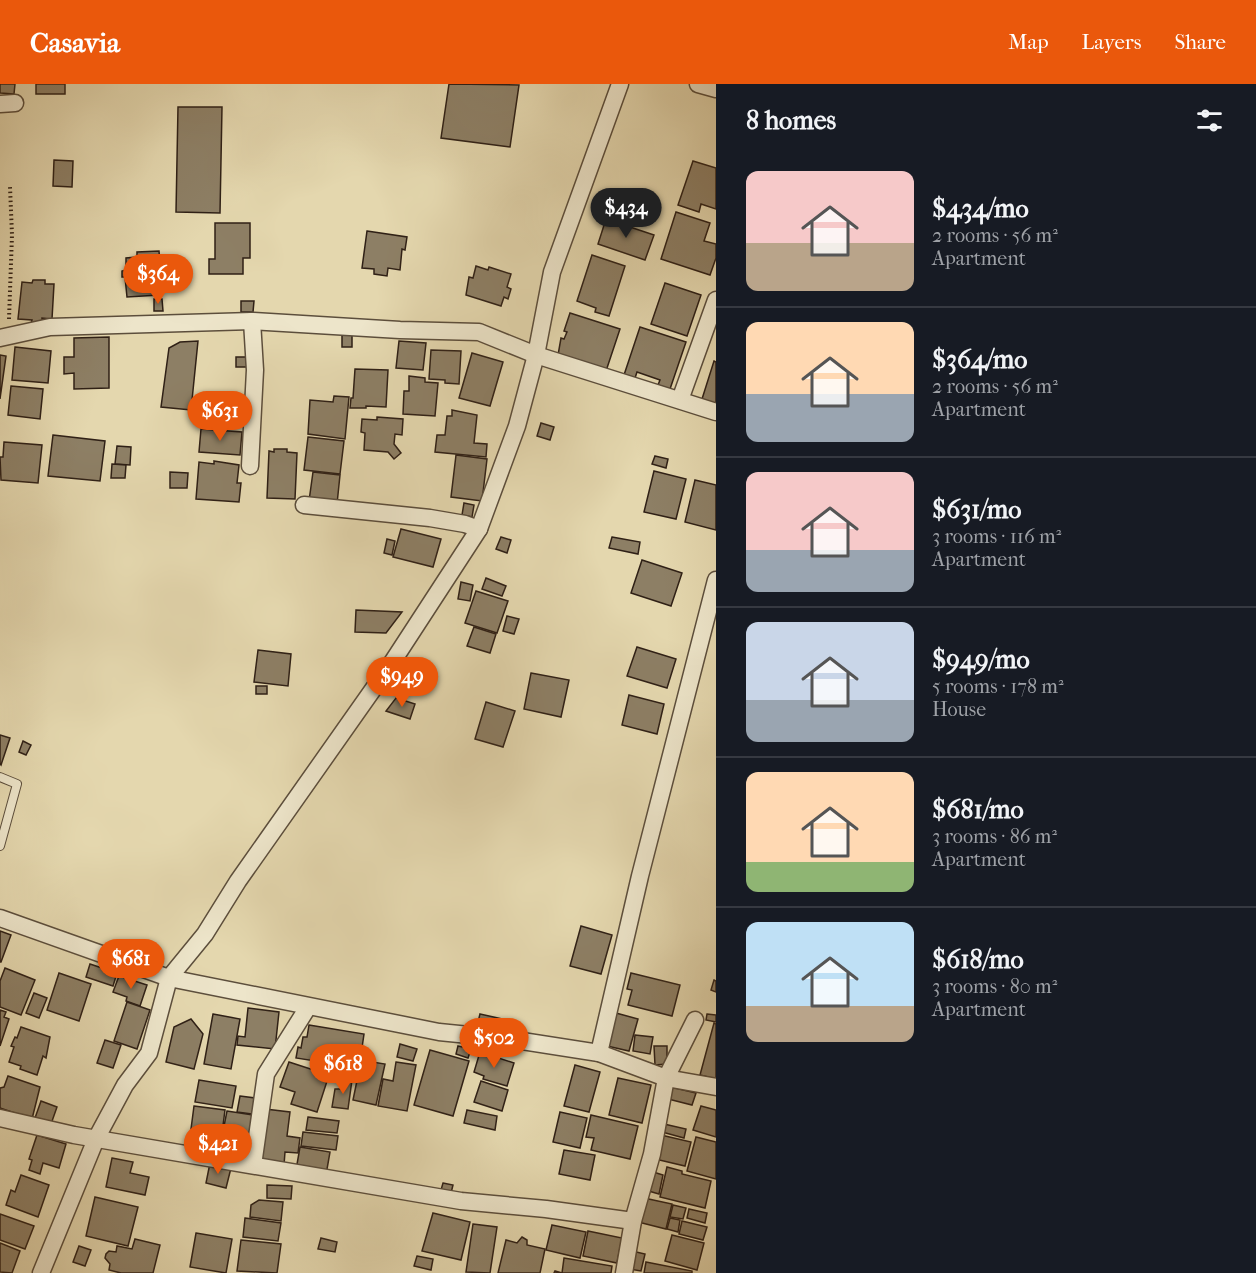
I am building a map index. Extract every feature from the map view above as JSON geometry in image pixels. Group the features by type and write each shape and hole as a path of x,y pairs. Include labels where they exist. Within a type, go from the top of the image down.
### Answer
{"street":[{"path":"41,1273 96,1139 125,1085 149,1053 169,978 205,934 238,881 393,661 479,529 517,426 537,355 552,272 620,84"},
{"path":"698,84 716,89"},
{"path":"680,400 716,300"},
{"path":"250,466 255,370 252,321"},
{"path":"4,338 50,327 252,321 400,330 479,332 537,355 716,412"},
{"path":"304,505 430,518 465,524 479,529"},
{"path":"599,1053 640,876 716,580"},
{"path":"0,918 169,978 439,1032 509,1039 599,1053 666,1078 716,1087"},
{"path":"253,1165 266,1074 308,1007"},
{"path":"624,1273 633,1221 652,1154 666,1078 695,1020"},
{"path":"0,1118 96,1139 461,1201 546,1209 633,1221"}],"lane":[{"path":"0,777 17,784 0,846"}],"path":[{"path":"4,338 12,235 9,187"}],"building":[{"path":"0,84 15,84 14,94 0,93"},
{"path":"36,84 65,84 65,94 36,94"},
{"path":"449,84 519,85 510,147 441,138"},
{"path":"178,107 222,107 220,213 176,212"},
{"path":"54,160 73,161 72,187 53,186"},
{"path":"693,161 716,168 716,209 701,204 699,212 678,205"},
{"path":"676,212 710,223 704,241 716,244 716,258 710,275 661,259"},
{"path":"606,219 654,235 645,260 598,244"},
{"path":"215,223 250,223 250,258 243,258 243,274 209,274 209,259 215,259"},
{"path":"367,231 407,237 405,250 402,249 400,270 388,268 387,276 374,274 374,269 362,268"},
{"path":"159,251 160,264 157,264 159,295 127,297 125,277 122,277 122,271 126,270 126,258 137,257 137,252"},
{"path":"592,255 625,266 609,316 595,312 596,308 577,301"},
{"path":"476,266 488,270 489,267 511,274 507,287 511,289 508,299 504,297 501,306 466,295 469,277 473,278"},
{"path":"33,280 45,280 45,284 54,284 52,319 42,318 42,324 31,324 32,320 18,319 22,282 32,283"},
{"path":"665,283 701,295 687,336 651,324"},
{"path":"154,299 162,299 163,311 154,311"},
{"path":"241,301 254,301 253,312 241,312"},
{"path":"570,313 620,329 606,371 558,355 561,338 564,339 567,332 564,331"},
{"path":"640,327 686,342 670,389 658,385 660,380 637,372 635,378 624,375"},
{"path":"342,335 352,335 352,347 342,347"},
{"path":"109,337 109,388 74,389 74,373 64,374 64,357 74,357 74,338"},
{"path":"198,341 191,410 161,407 169,348 180,342"},
{"path":"399,341 426,343 423,370 396,368"},
{"path":"15,347 51,351 48,383 12,380"},
{"path":"431,350 461,351 459,384 429,379"},
{"path":"472,353 503,362 490,406 459,398"},
{"path":"0,355 6,356 0,399"},
{"path":"236,357 249,357 249,367 236,367"},
{"path":"714,361 716,362 716,404 702,399"},
{"path":"355,369 388,370 386,407 350,408"},
{"path":"409,376 425,378 425,382 438,383 435,416 403,414 404,391 409,391"},
{"path":"11,386 43,389 40,419 8,415"},
{"path":"334,396 349,397 345,439 308,434 310,400 333,402"},
{"path":"452,410 477,415 474,443 487,444 486,457 435,452 437,435 445,435 447,416 452,416"},
{"path":"377,417 403,419 402,435 395,434 394,444 401,453 394,459 388,452 364,450 365,433 361,432 362,419 377,420"},
{"path":"541,423 554,427 550,440 537,436"},
{"path":"201,429 242,432 240,455 199,452"},
{"path":"53,435 105,441 100,481 48,476"},
{"path":"308,437 344,441 340,474 304,470"},
{"path":"4,442 42,445 38,483 1,480 0,457 3,457"},
{"path":"117,446 131,447 130,465 115,464"},
{"path":"274,449 287,449 287,452 297,453 295,499 267,498 269,451 274,452"},
{"path":"456,455 487,459 482,501 451,497"},
{"path":"655,456 668,459 666,468 652,464"},
{"path":"214,461 239,465 237,483 241,483 239,502 196,499 199,462 214,464"},
{"path":"112,464 126,465 125,478 111,478"},
{"path":"654,471 686,479 676,519 644,512"},
{"path":"170,472 188,473 187,488 170,488"},
{"path":"313,472 340,475 337,504 309,501"},
{"path":"695,480 716,485 716,530 685,522"},
{"path":"464,503 474,505 472,517 462,515"},
{"path":"401,529 441,539 433,567 393,557"},
{"path":"501,537 511,540 507,553 496,549"},
{"path":"612,537 640,542 638,554 609,548"},
{"path":"387,539 395,541 392,555 384,553"},
{"path":"642,560 682,573 671,606 631,593"},
{"path":"486,578 506,586 502,596 482,589"},
{"path":"461,582 473,585 470,601 458,599"},
{"path":"476,591 508,601 497,633 465,623"},
{"path":"356,610 402,612 386,633 355,632"},
{"path":"507,616 519,619 514,634 503,631"},
{"path":"474,627 496,634 490,653 467,646"},
{"path":"637,647 676,659 667,688 627,676"},
{"path":"258,650 291,654 288,686 254,682"},
{"path":"531,673 569,680 561,717 524,709"},
{"path":"256,686 267,686 267,694 256,694"},
{"path":"629,695 664,704 657,734 622,725"},
{"path":"396,698 415,704 410,719 386,711"},
{"path":"486,702 515,711 503,747 475,739"},
{"path":"0,735 10,738 1,765 0,764"},
{"path":"23,741 31,745 26,755 19,752"},
{"path":"581,926 612,935 601,974 570,966"},
{"path":"0,931 11,935 1,962 0,962"},
{"path":"90,964 117,973 113,986 86,977"},
{"path":"5,968 35,980 21,1015 0,1007 0,981"},
{"path":"59,973 91,984 79,1021 47,1010"},
{"path":"631,973 680,985 672,1016 628,1005 632,990 627,989"},
{"path":"119,976 147,985 140,1006 126,1001 127,997 113,992"},
{"path":"714,980 716,981 716,992 711,990"},
{"path":"34,993 47,998 39,1018 26,1013"},
{"path":"127,1002 150,1010 137,1049 114,1041"},
{"path":"248,1008 279,1012 275,1049 237,1045 238,1036 245,1037"},
{"path":"0,1010 6,1012 4,1017 9,1019 0,1046"},
{"path":"616,1013 638,1019 629,1051 607,1046"},
{"path":"213,1014 240,1019 231,1069 204,1064"},
{"path":"480,1014 507,1020 504,1033 477,1026"},
{"path":"707,1014 716,1015 716,1022 706,1020"},
{"path":"191,1019 203,1034 194,1069 166,1062 174,1027"},
{"path":"714,1023 716,1024 716,1079 700,1075"},
{"path":"309,1025 364,1034 359,1068 296,1058 303,1037 307,1037"},
{"path":"21,1027 50,1037 46,1058 43,1056 37,1075 9,1062 14,1047 11,1046"},
{"path":"635,1035 653,1037 650,1054 633,1051"},
{"path":"105,1040 121,1045 113,1068 97,1063"},
{"path":"400,1044 417,1049 413,1061 397,1057"},
{"path":"458,1046 471,1049 468,1058 456,1054"},
{"path":"654,1046 667,1046 667,1064 655,1065"},
{"path":"430,1050 469,1061 453,1116 414,1105"},
{"path":"480,1052 514,1063 507,1086 483,1079 484,1076 474,1072"},
{"path":"366,1061 385,1064 376,1105 353,1100 359,1071 364,1072"},
{"path":"289,1062 329,1075 317,1112 291,1104 295,1092 280,1087"},
{"path":"396,1062 416,1065 407,1111 378,1106 383,1079 393,1081"},
{"path":"575,1065 600,1072 589,1112 564,1106"},
{"path":"8,1076 40,1087 32,1119 0,1108 0,1088 4,1087"},
{"path":"618,1078 651,1085 642,1123 609,1115"},
{"path":"343,1079 352,1080 348,1109 332,1107 335,1089 341,1089"},
{"path":"199,1080 236,1086 232,1108 195,1102"},
{"path":"481,1081 508,1090 502,1111 474,1102"},
{"path":"671,1087 696,1093 692,1105 668,1099"},
{"path":"240,1096 255,1098 252,1114 237,1112"},
{"path":"41,1101 57,1107 51,1124 35,1118"},
{"path":"194,1106 225,1110 222,1133 191,1129"},
{"path":"701,1106 716,1110 716,1137 693,1130"},
{"path":"265,1109 290,1112 287,1136 300,1138 298,1153 285,1152 284,1165 259,1163"},
{"path":"467,1110 497,1116 495,1130 464,1123"},
{"path":"227,1111 253,1115 249,1135 223,1131"},
{"path":"560,1112 587,1118 580,1148 553,1142"},
{"path":"591,1115 638,1126 630,1159 591,1150 594,1138 586,1137"},
{"path":"308,1117 339,1121 337,1133 306,1130"},
{"path":"664,1124 686,1129 684,1138 662,1132"},
{"path":"192,1130 247,1136 245,1156 189,1150"},
{"path":"303,1132 338,1136 336,1150 301,1146"},
{"path":"37,1135 66,1144 59,1168 43,1163 40,1174 29,1170 32,1160 29,1159"},
{"path":"661,1135 691,1142 685,1166 655,1159"},
{"path":"696,1137 716,1142 716,1179 687,1171"},
{"path":"300,1147 330,1152 326,1175 296,1170"},
{"path":"564,1150 595,1155 590,1180 559,1174"},
{"path":"112,1158 133,1162 130,1173 149,1177 145,1195 106,1187"},
{"path":"210,1163 231,1168 226,1188 206,1183"},
{"path":"667,1167 682,1171 682,1174 711,1181 705,1208 660,1197"},
{"path":"650,1171 663,1175 659,1194 645,1190"},
{"path":"21,1175 49,1185 38,1217 6,1205 11,1190 15,1192"},
{"path":"443,1183 453,1185 451,1193 441,1190"},
{"path":"267,1185 292,1186 291,1199 267,1198"},
{"path":"95,1197 138,1207 128,1246 86,1236"},
{"path":"644,1198 672,1204 666,1229 638,1222"},
{"path":"259,1200 283,1202 281,1221 250,1217 251,1205"},
{"path":"673,1205 686,1208 683,1219 670,1217"},
{"path":"689,1209 707,1213 705,1223 687,1218"},
{"path":"433,1213 470,1222 461,1260 422,1251"},
{"path":"0,1214 34,1226 25,1249 0,1240"},
{"path":"245,1218 281,1223 278,1241 243,1237"},
{"path":"670,1218 680,1220 678,1232 667,1229"},
{"path":"682,1221 707,1227 703,1240 679,1234"},
{"path":"473,1224 497,1227 490,1273 466,1272"},
{"path":"552,1225 586,1232 580,1258 546,1250"},
{"path":"588,1231 622,1238 617,1263 583,1256"},
{"path":"196,1233 232,1239 226,1273 190,1267"},
{"path":"672,1235 704,1243 697,1270 665,1261"},
{"path":"522,1237 527,1240 527,1245 545,1249 540,1273 498,1273 506,1240 517,1243"},
{"path":"321,1238 337,1242 335,1252 318,1249"},
{"path":"135,1239 160,1245 153,1273 121,1273 109,1270 110,1264 105,1258 106,1254 109,1251 116,1252 117,1246 132,1249"},
{"path":"241,1240 281,1244 277,1273 237,1271"},
{"path":"0,1243 20,1251 12,1273 0,1272"},
{"path":"79,1246 91,1250 85,1266 73,1262"},
{"path":"632,1251 645,1254 641,1271 629,1269"},
{"path":"417,1256 433,1259 431,1270 414,1266"},
{"path":"564,1258 612,1266 611,1273 562,1273"},
{"path":"646,1262 692,1271 692,1273 644,1273"}]}
